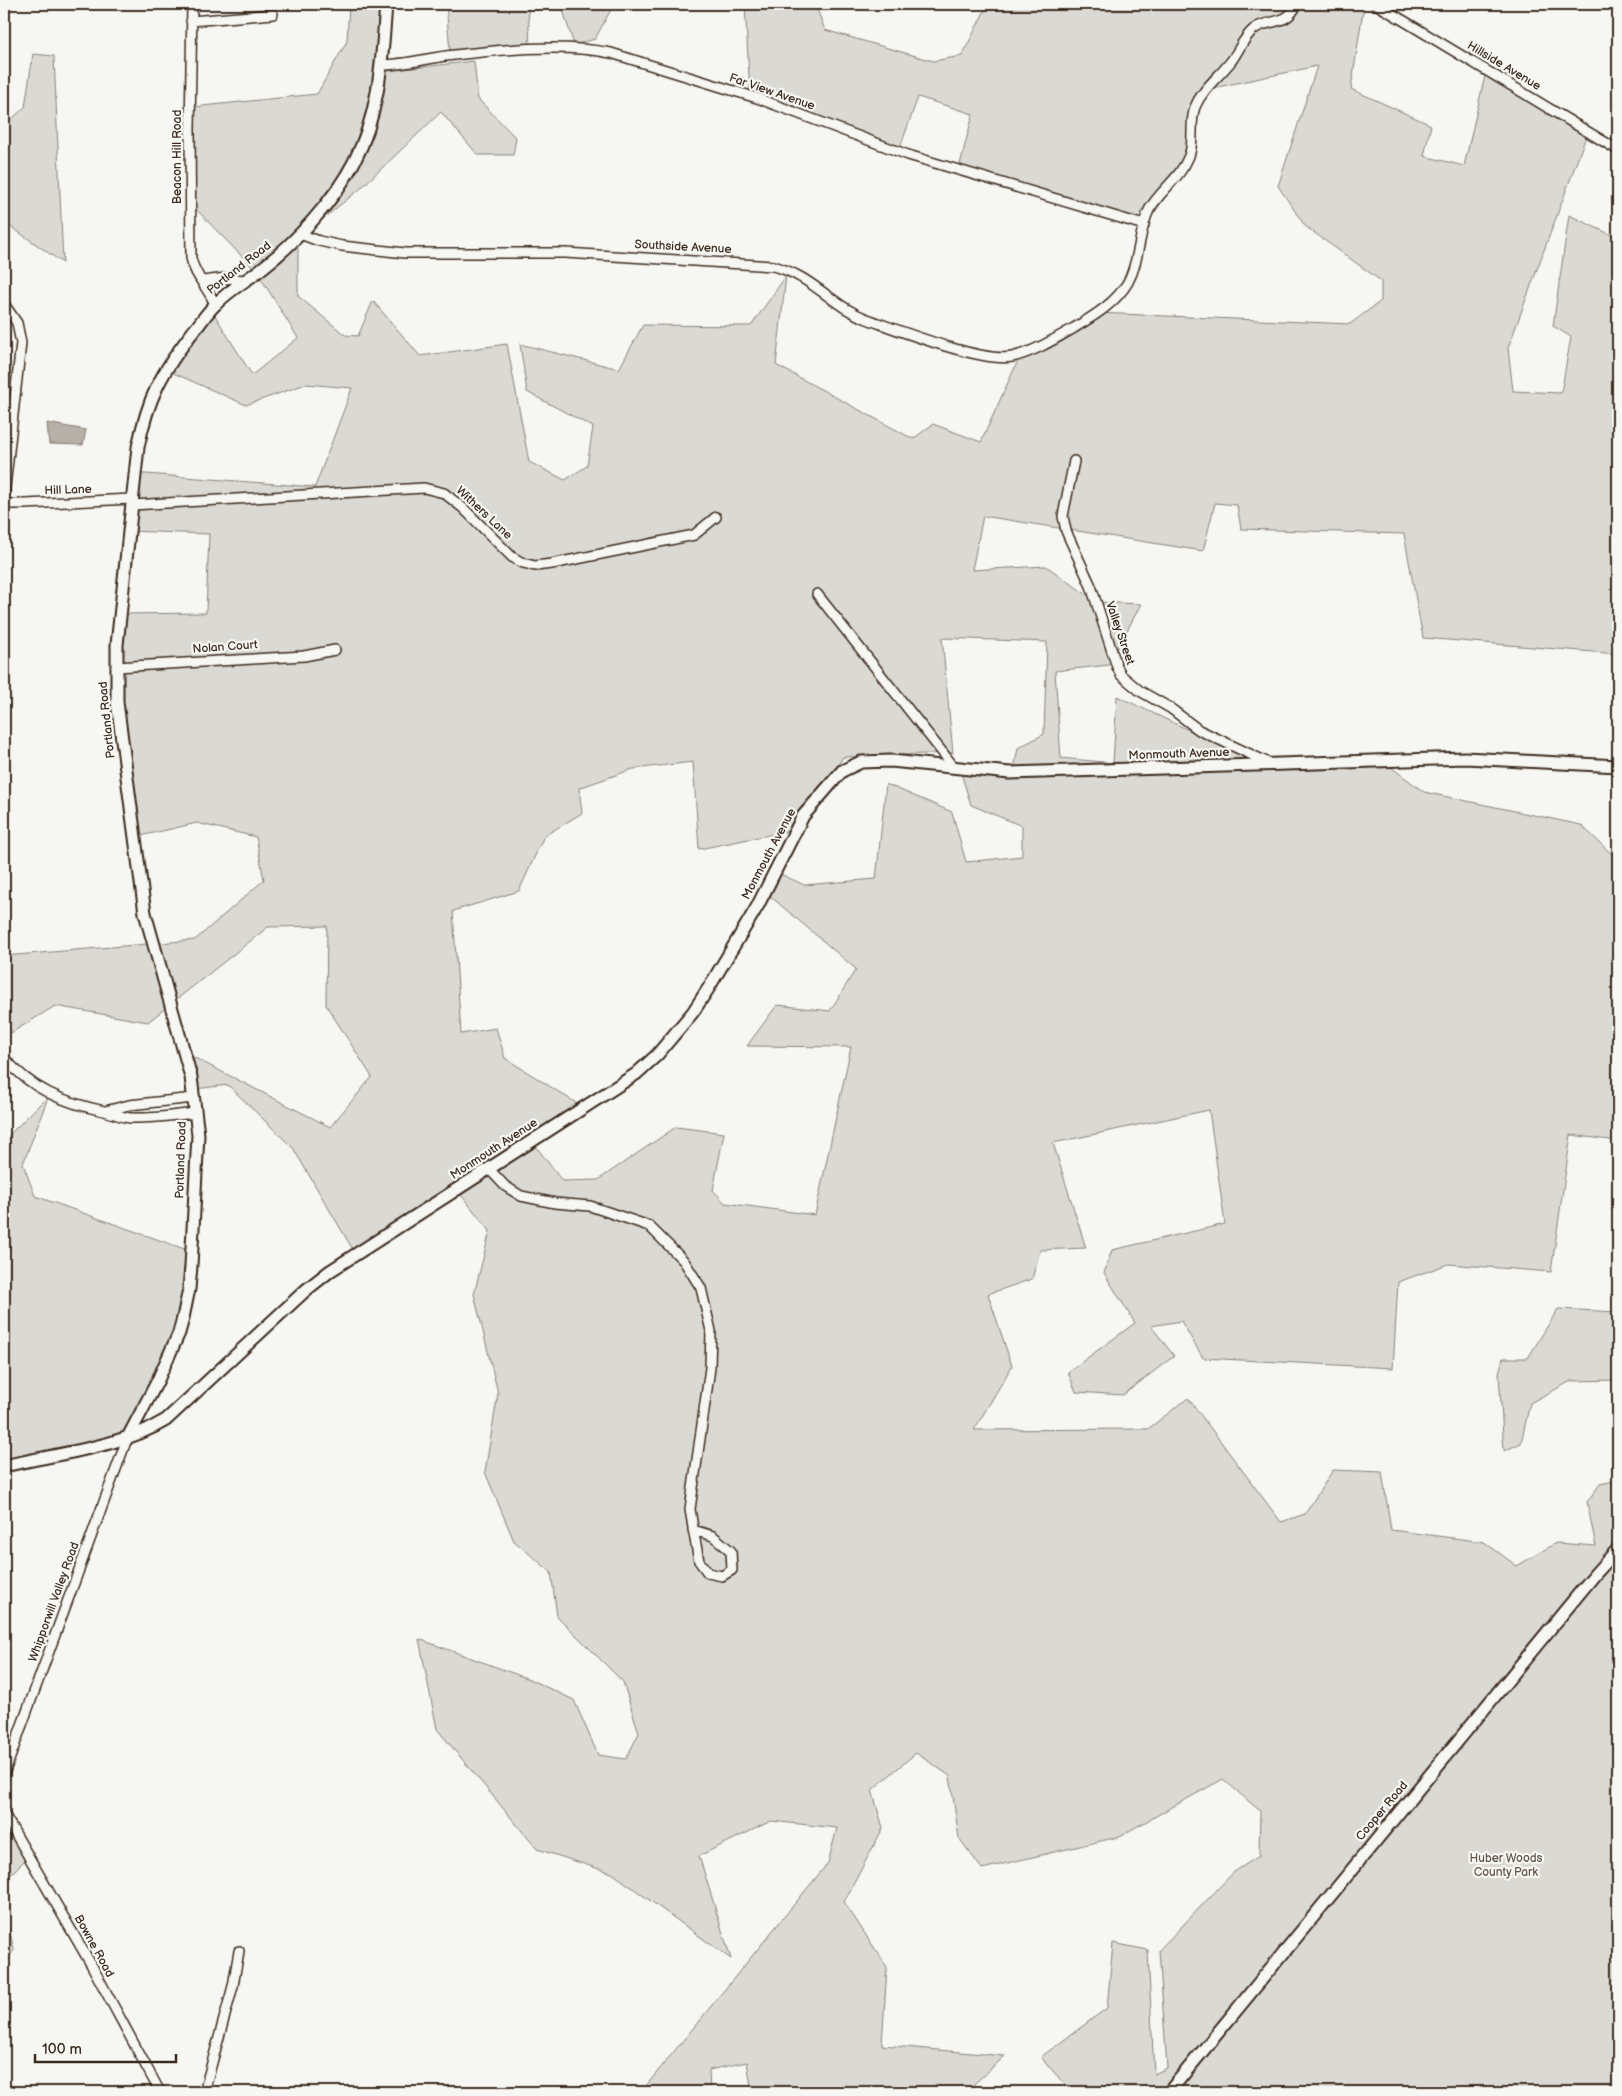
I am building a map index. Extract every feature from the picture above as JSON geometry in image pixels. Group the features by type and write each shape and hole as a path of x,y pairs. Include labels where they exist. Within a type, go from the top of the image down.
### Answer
{"street":[{"name":"Beacon Hill Road","path":"192,4 190,247 192,263 215,304"},
{"name":"Portland Road","path":"127,1439 160,1375 183,1318 189,1289 198,1156 196,1113 187,1062 150,936 117,702 117,645 138,447 143,422 154,389 172,359 215,304 259,270 300,234 342,182 360,149 370,123 381,65 386,4"},
{"name":"Southside Avenue","path":"300,234 334,244 404,253 564,253 773,266 787,269 805,278 839,305 856,315 971,353 993,357 1011,357 1044,344 1089,319 1121,293 1129,281 1136,263 1149,211 1180,174 1189,156 1195,107 1208,86 1232,60 1252,30 1284,19 1292,13 1297,4"},
{"name":"Hillside Avenue","path":"1376,4 1618,150"},
{"path":"192,21 272,14"},
{"name":"Far View Avenue","path":"381,65 405,64 448,56 589,48 757,98 908,155 1144,225"},
{"path":"203,281 226,278 244,280"},
{"path":"4,304 17,323 21,343 4,496"},
{"name":"Valley Street","path":"1074,461 1062,516 1066,531 1091,586 1121,675 1140,691 1170,708 1199,730 1271,764"},
{"name":"Withers Lane","path":"132,502 424,488 444,493 463,508 512,557 523,563 535,566 694,535 716,517"},
{"name":"Hill Lane","path":"4,504 132,502"},
{"path":"817,594 954,767"},
{"name":"Nolan Court","path":"116,667 304,656 335,650"},
{"name":"Monmouth Avenue","path":"4,1466 127,1439 148,1431 174,1413 306,1290 330,1271 619,1087 657,1055 693,1012 757,907 803,816 842,771 861,762 876,760 1010,773 1466,758 1618,766"},
{"path":"4,1058 28,1081 46,1093 80,1106 105,1111 118,1116 138,1118 196,1113"},
{"path":"105,1111 129,1105 194,1098"},
{"path":"488,1169 505,1186 521,1196 590,1206 650,1226 684,1261 701,1288 711,1331 710,1368 690,1509 693,1530 699,1561 708,1573 722,1576 732,1570 731,1551 713,1536 693,1530"},
{"name":"Whipporwill Valley Road","path":"4,1774 127,1439"},
{"name":"Cooper Road","path":"1169,2092 1596,1573 1618,1549"},
{"name":"Bowne Road","path":"4,1814 92,1966 160,2092"},
{"path":"204,2092 233,1986 239,1951"}],"green space":[{"name":"Huber Woods County Park","path":"349,4 386,4 379,72 474,61 478,99 516,138 513,155 478,155 441,112 360,189 298,239 298,296 345,335 358,336 373,301 420,356 507,344 529,462 565,480 587,466 593,427 527,392 520,344 619,369 643,325 751,326 786,276 776,365 913,439 933,424 981,442 1020,356 1097,313 1350,324 1381,301 1381,281 1305,226 1278,186 1317,66 1204,90 1186,167 1148,222 959,168 973,114 918,97 900,148 750,94 745,4 815,4 825,30 933,61 962,56 988,4 1364,4 1351,89 1431,125 1424,156 1464,166 1487,67 1588,131 1508,348 1513,391 1561,393 1571,337 1553,326 1569,215 1618,238 1618,654 1423,638 1404,534 1241,529 1237,505 1215,503 1203,551 983,516 972,570 1046,566 1097,602 1141,604 1109,665 1055,671 1061,758 1113,763 1117,696 1260,764 1380,759 1424,792 1581,825 1618,860 1618,1141 1571,1135 1551,1272 1448,1264 1398,1282 1393,1368 1203,1358 1181,1321 1151,1326 1174,1356 1123,1395 1076,1392 1068,1372 1135,1323 1104,1273 1112,1250 1225,1224 1209,1110 1053,1143 1086,1248 1040,1250 1032,1279 988,1294 1012,1366 974,1430 1148,1429 1188,1398 1281,1522 1305,1514 1333,1470 1382,1472 1391,1530 1484,1542 1517,1566 1556,1543 1596,1546 1587,1502 1600,1484 1618,1480 1618,2092 1071,2092 1041,2057 1107,2008 1113,1943 1148,1950 1154,2074 1167,2068 1159,1950 1234,1872 1259,1856 1260,1811 1223,1779 1118,1837 982,1869 959,1838 950,1776 916,1753 872,1790 883,1828 844,1902 887,1967 882,2045 1005,2056 965,2092 752,2092 747,2062 709,2070 710,2092 641,2092 828,1863 837,1828 771,1821 699,1856 731,1959 612,1873 537,1849 437,1729 419,1639 529,1679 574,1700 598,1755 626,1759 639,1733 623,1682 557,1616 551,1572 514,1541 485,1472 498,1393 474,1294 490,1231 457,1190 355,1253 293,1148 228,1085 195,1089 185,1053 330,1127 372,1077 326,1005 327,926 268,927 148,1022 55,1006 11,1033 4,1015 4,956 195,940 264,880 256,837 197,823 136,837 114,679 121,614 206,613 209,534 127,531 133,473 315,487 352,388 306,384 246,405 162,368 211,309 252,375 298,338 257,272 190,203 193,107 317,94 347,41","holes":["942,638 1047,642 1044,734 1018,748 1014,769 959,767 971,805 1022,826 1022,856 966,862 952,812 886,784 876,879 804,885 774,871 764,891 856,969 830,1011 777,1005 747,1046 851,1047 815,1215 725,1203 713,1190 724,1133 676,1127 598,1180 562,1181 532,1141 584,1108 505,1058 496,1028 461,1034 453,911 519,891 544,836 582,813 579,788 633,769 693,762 699,849 799,829 843,757 953,753"]},
{"path":"446,4 528,4 530,47 450,52"},
{"path":"561,4 614,4 595,39 574,45"},
{"path":"33,54 54,56 63,263 4,222 4,126 25,107"},
{"path":"49,1095 23,1164 35,1196 196,1253 183,1328 127,1436 4,1464 4,1140"},
{"path":"1558,1309 1618,1312 1618,1380 1571,1381 1530,1403 1521,1443 1504,1451 1499,1373 1503,1358 1528,1358"},
{"path":"4,1809 29,1856 4,1881"},
{"path":"4,1906 14,1950 4,1966"}],"shaded area":[{"path":"47,423 86,430 83,445 49,444"}]}
